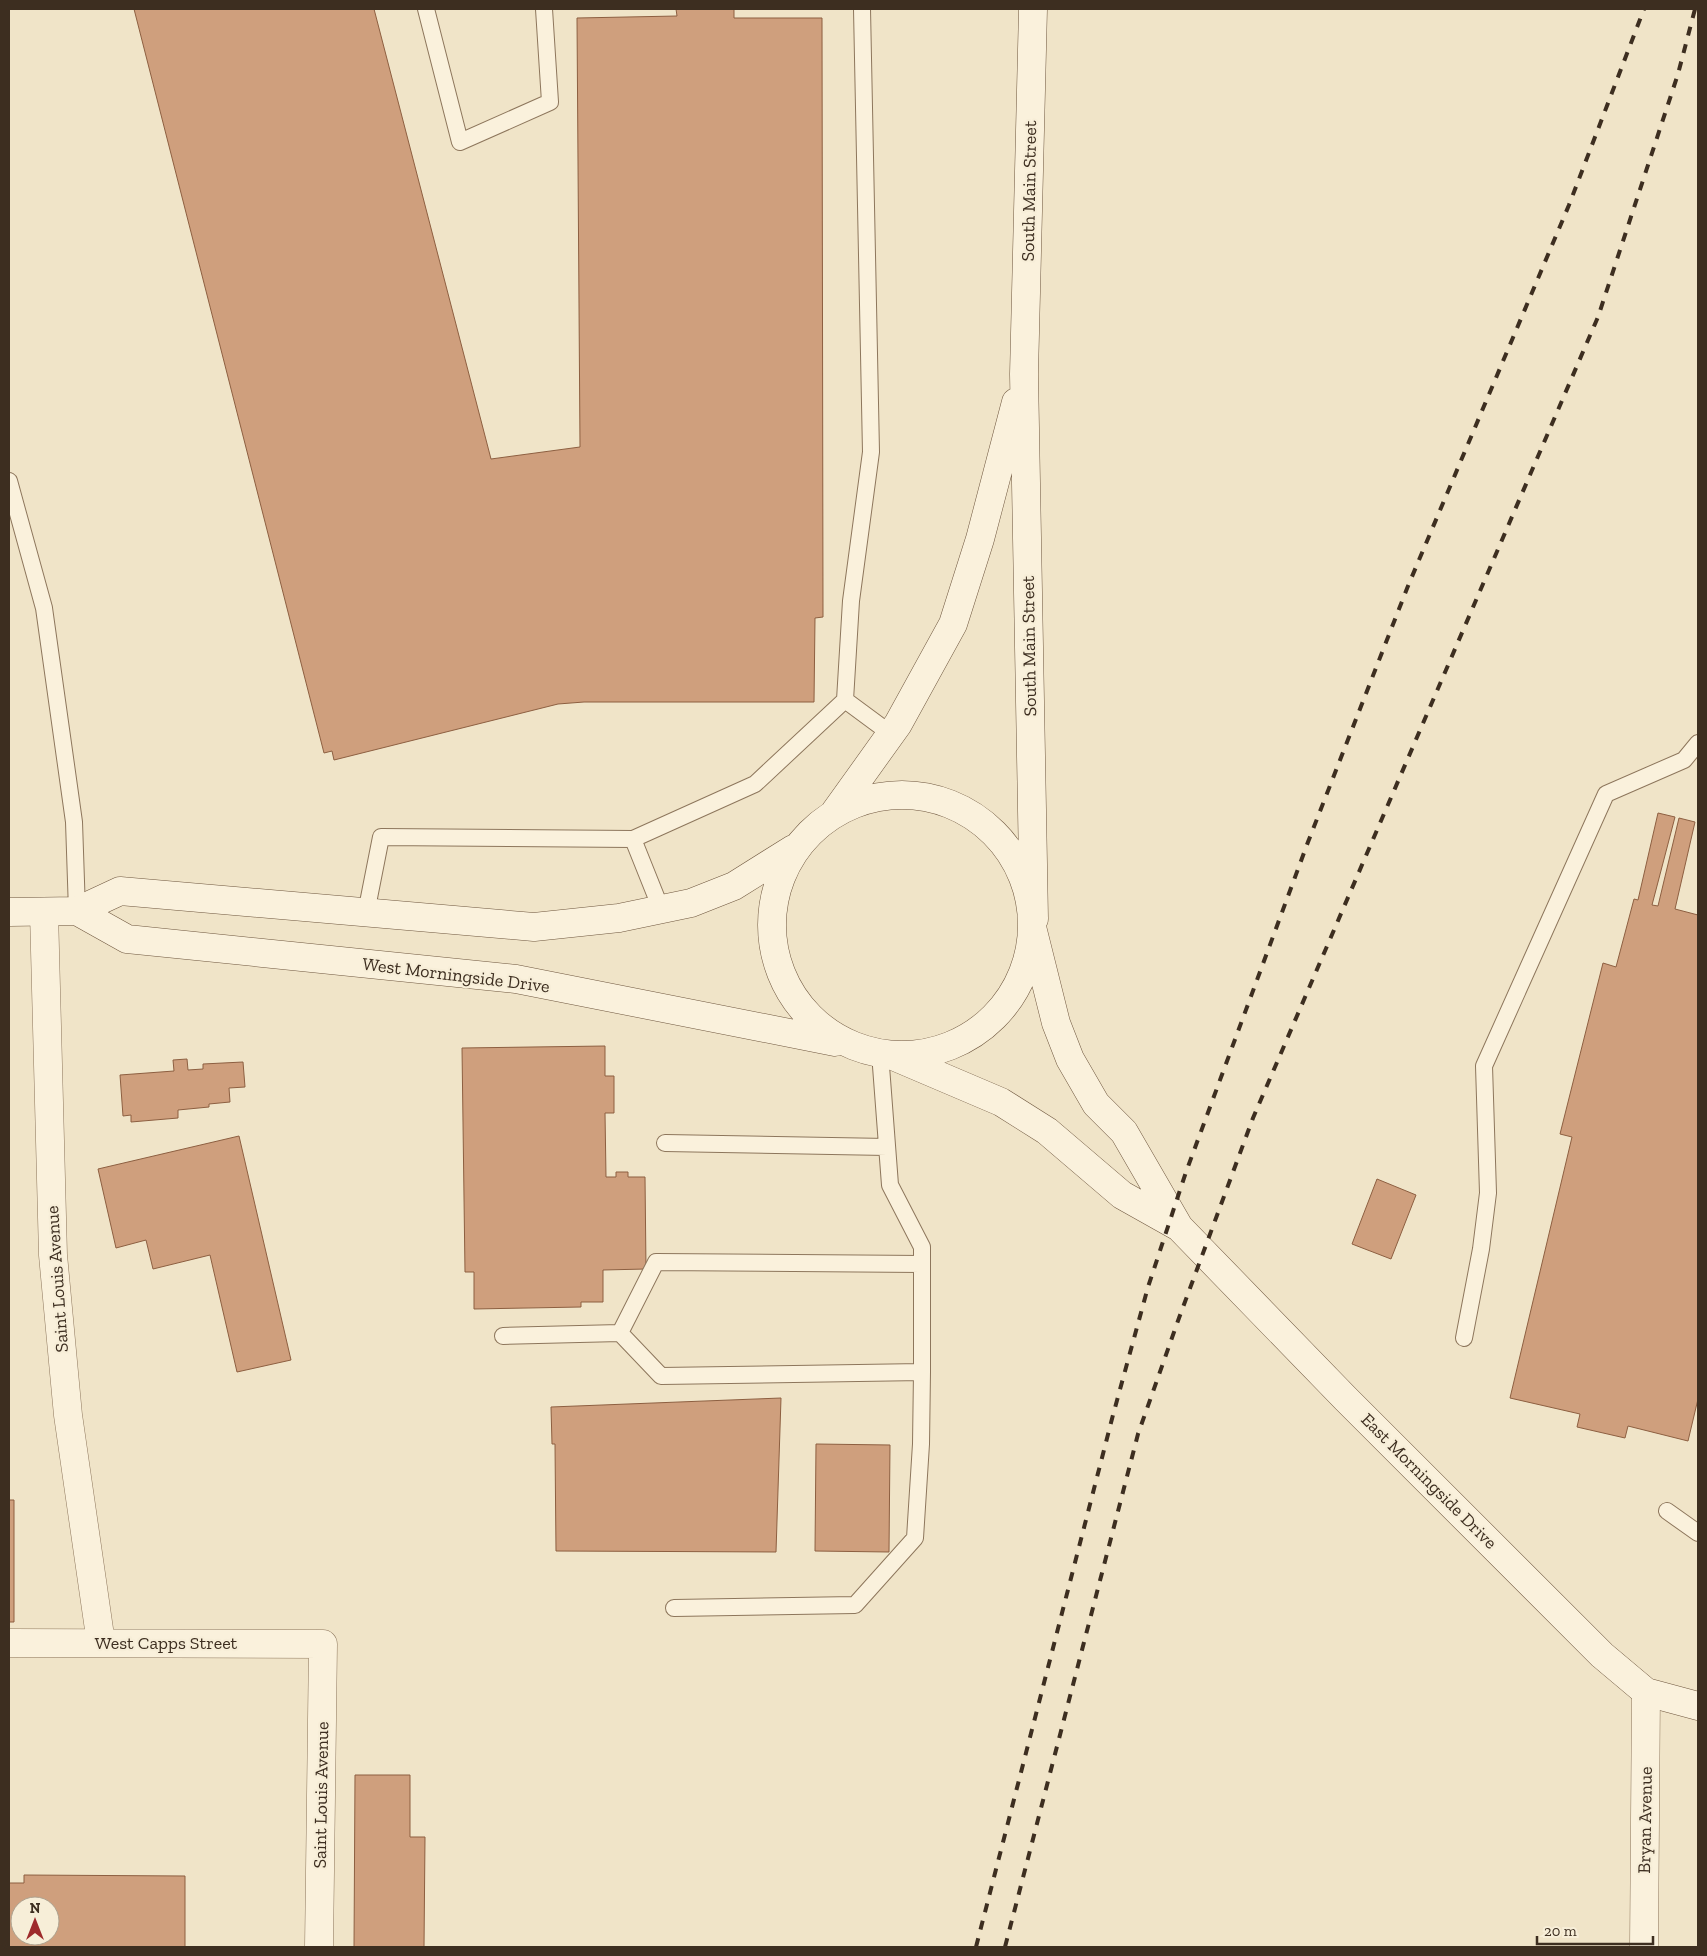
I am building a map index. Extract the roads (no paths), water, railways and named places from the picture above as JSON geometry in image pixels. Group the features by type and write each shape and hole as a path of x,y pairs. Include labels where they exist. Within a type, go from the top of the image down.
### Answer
{"street":[{"name":"South Main Street","path":"1033,9 1024,374 1033,923"},
{"name":"South Main Street","path":"835,812 891,734 953,624 980,539 1024,374"},
{"path":"9,912 77,911 120,891 534,927 620,918 691,903 734,886 793,849 835,812 876,795 924,794 970,812 1006,844 1029,887 1033,923 1056,1022 1070,1058 1096,1104 1124,1132 1179,1227"},
{"path":"793,849 773,896 772,948 791,996 810,1020 839,1043"},
{"name":"West Morningside Drive","path":"77,911 127,939 516,979 886,1054"},
{"name":"Saint Louis Avenue","path":"44,912 53,1255 68,1415 102,1643"},
{"path":"886,1054 915,1055 959,1042 996,1016 1022,979 1033,923"},
{"path":"886,1054 1000,1102 1047,1130 1122,1196 1179,1227"},
{"name":"East Morningside Drive","path":"1179,1227 1346,1399 1602,1655 1646,1692 1698,1706"},
{"name":"West Capps Street","path":"9,1643 323,1644"},
{"name":"Saint Louis Avenue","path":"319,1947 323,1644"},
{"name":"Bryan Avenue","path":"1644,1947 1646,1692"}],"lane":[{"path":"426,9 460,142 550,102 544,9"},
{"path":"366,913 381,837 632,839 755,784 845,700 851,601 871,452 862,9"},
{"path":"9,481 44,608 74,822 77,911"},
{"path":"845,700 891,734"},
{"path":"1464,1338 1481,1249 1488,1193 1484,1066 1606,794 1684,760 1698,743"},
{"path":"632,839 661,909"},
{"path":"674,1608 855,1605 915,1538 921,1444 922,1247 890,1184 886,1054"},
{"path":"665,1143 888,1147"},
{"path":"620,1333 656,1262 922,1264"},
{"path":"503,1336 620,1333 661,1376 922,1372"},
{"path":"1668,1510 1698,1533"}],"railway":[{"path":"976,1947 1113,1415 1148,1287 1186,1172 1308,842 1408,586 1569,205 1644,9"},
{"path":"1005,1947 1138,1434 1179,1318 1253,1118 1598,317 1678,74 1695,9"}]}
